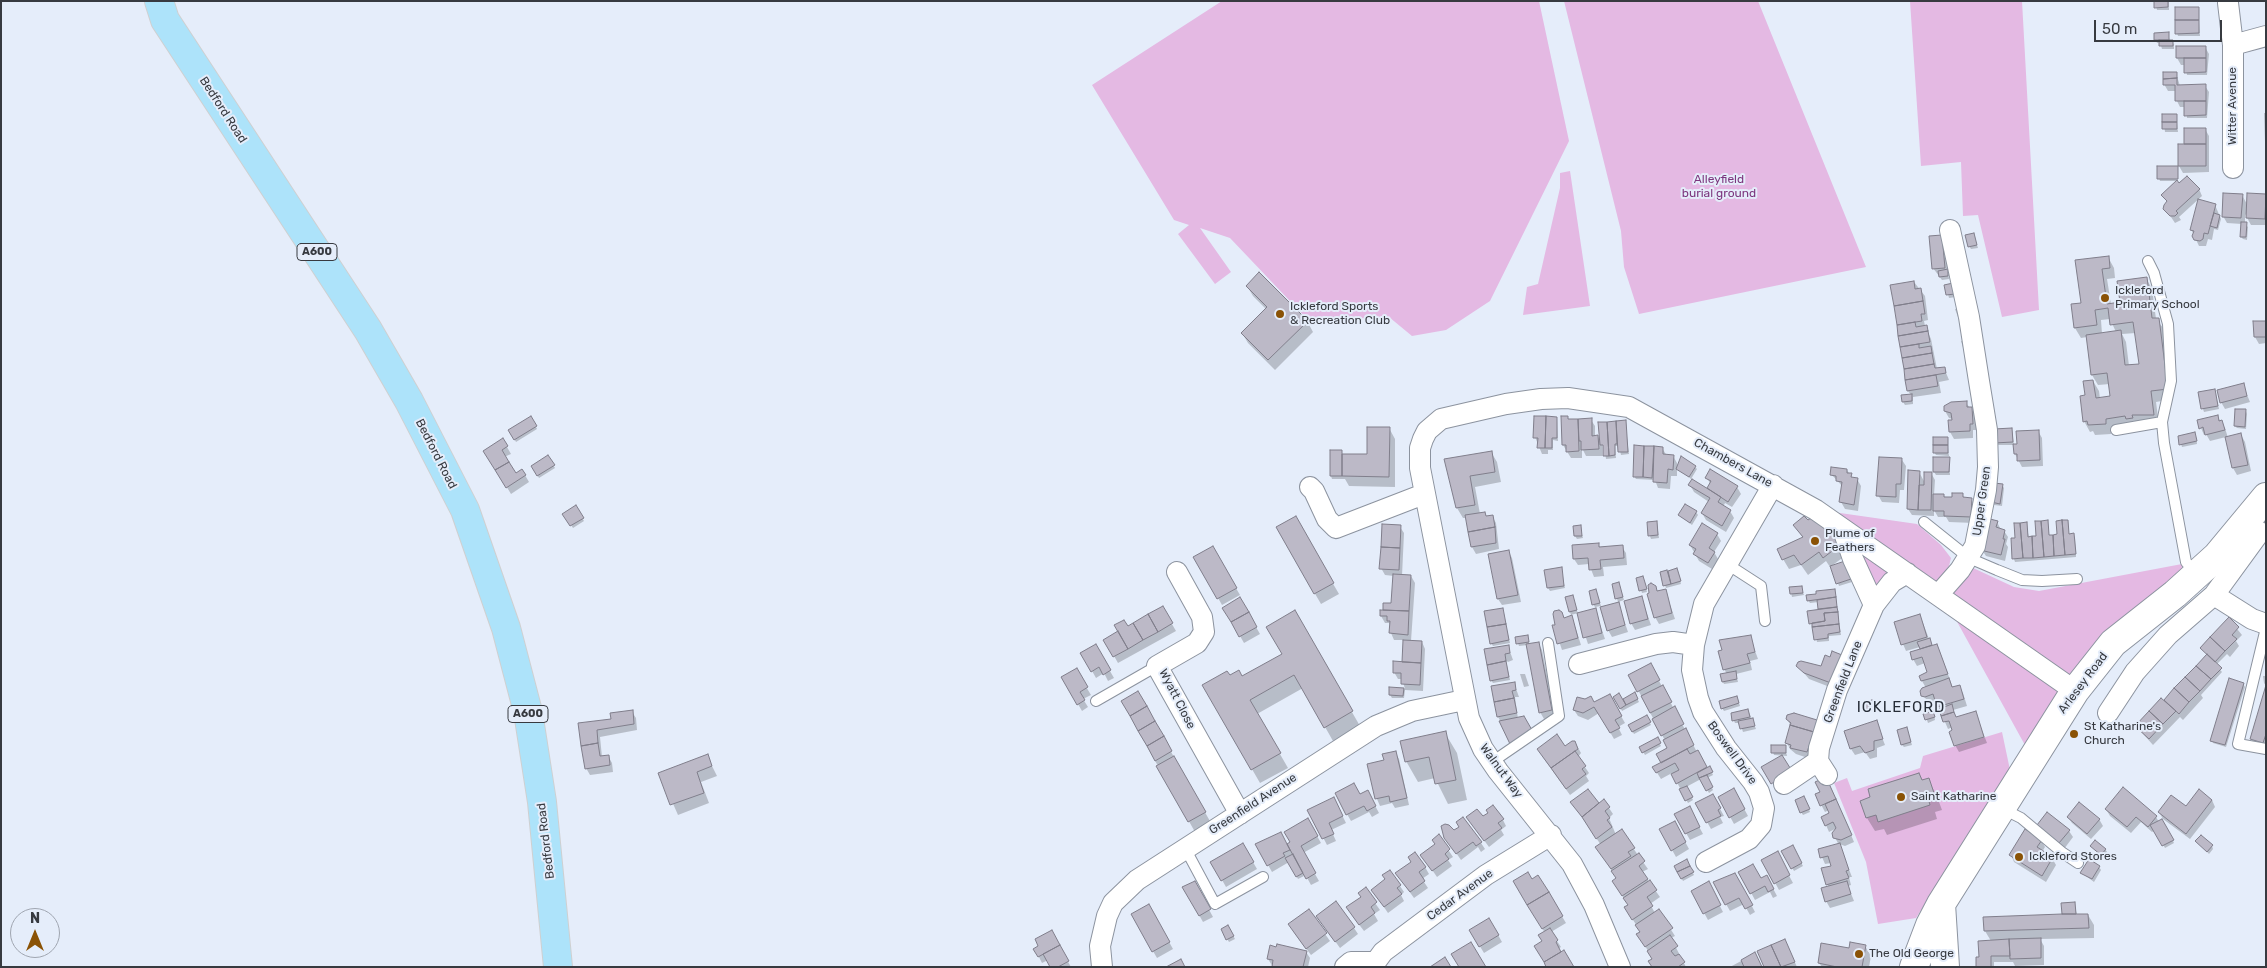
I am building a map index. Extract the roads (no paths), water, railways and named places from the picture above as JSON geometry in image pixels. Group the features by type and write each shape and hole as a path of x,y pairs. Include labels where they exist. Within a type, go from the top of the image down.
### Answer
{"main road":[{"name":"Bedford Road","path":"159,1 165,20 368,330 409,401 465,510 506,628 528,712 542,802 558,967"}],"street":[{"name":"Witter Avenue","path":"2228,3 2234,44 2234,168"},
{"path":"2234,44 2266,36"},
{"name":"Upper Green","path":"1938,595 1969,558 1975,546 1986,490 1988,453 1987,430 1969,318 1950,230"},
{"name":"Chambers Lane","path":"1506,404 1541,399 1568,398 1629,407 1816,510 1938,595"},
{"name":"Walnut Way","path":"1506,404 1446,417 1427,431 1420,448 1424,494 1446,597 1464,700 1476,735 1492,762 1572,864 1594,906 1620,967"},
{"name":"Boswell Drive","path":"1706,862 1749,839 1761,824 1764,808 1763,801 1753,782 1726,748 1703,712 1694,677 1694,645 1704,604 1773,485"},
{"path":"1310,487 1314,491 1327,518 1336,528 1424,494"},
{"name":"Arlesey Road","path":"1914,967 1930,925 1941,904 2075,690 2113,643 2152,613 2206,584 2217,556 2266,497"},
{"path":"1843,530 1853,559 1874,605"},
{"path":"2108,713 2135,672 2168,635 2206,584 2260,532"},
{"name":"Wyatt Close","path":"1177,572 1202,617 1204,632 1197,643 1158,666 1240,814"},
{"name":"Greenfield Lane","path":"1784,784 1823,768 1820,748 1837,690 1874,605 1892,582 1907,573"},
{"path":"2206,584 2252,619 2266,624"},
{"path":"1938,595 2075,690"},
{"path":"2152,613 2168,635"},
{"path":"1579,664 1656,644 1673,642 1694,645"},
{"name":"Greenfield Avenue","path":"1102,967 1100,946 1102,930 1113,903 1137,880 1376,726 1412,711 1464,700"},
{"name":"Cedar Avenue","path":"1344,967 1351,962 1373,964 1383,952 1486,876 1551,835"},
{"path":"1941,904 1945,942 1945,967"}],"lane":[{"path":"2148,261 2154,272 2168,324 2171,381 2162,422 2186,562 2206,584"},
{"path":"2116,430 2162,422"},
{"path":"1924,522 1969,558 2022,580 2050,581 2077,578"},
{"path":"1727,564 1761,586 1765,621"},
{"path":"2266,628 2238,744 2266,749"},
{"path":"1492,762 1559,716 1548,643"},
{"path":"1096,701 1158,666"},
{"path":"2000,808 2021,818 2078,863"},
{"path":"1185,848 1215,904 1264,877"}],"place":[{"name":"Ickleford Primary School","path":"2105,298"},
{"name":"Ickleford Sports & Recreation Club","path":"1280,314"},
{"name":"Plume of Feathers","path":"1815,541"},
{"name":"St Katharine's Church","path":"2074,734"},
{"name":"Saint Katharine","path":"1901,797"},
{"name":"Ickleford Stores","path":"2019,857"},
{"name":"The Old George","path":"1859,954"}],"district":[{"name":"ICKLEFORD","path":"1901,708"}],"park label":[{"name":"Alleyfield burial ground","path":"1719,187"}]}
